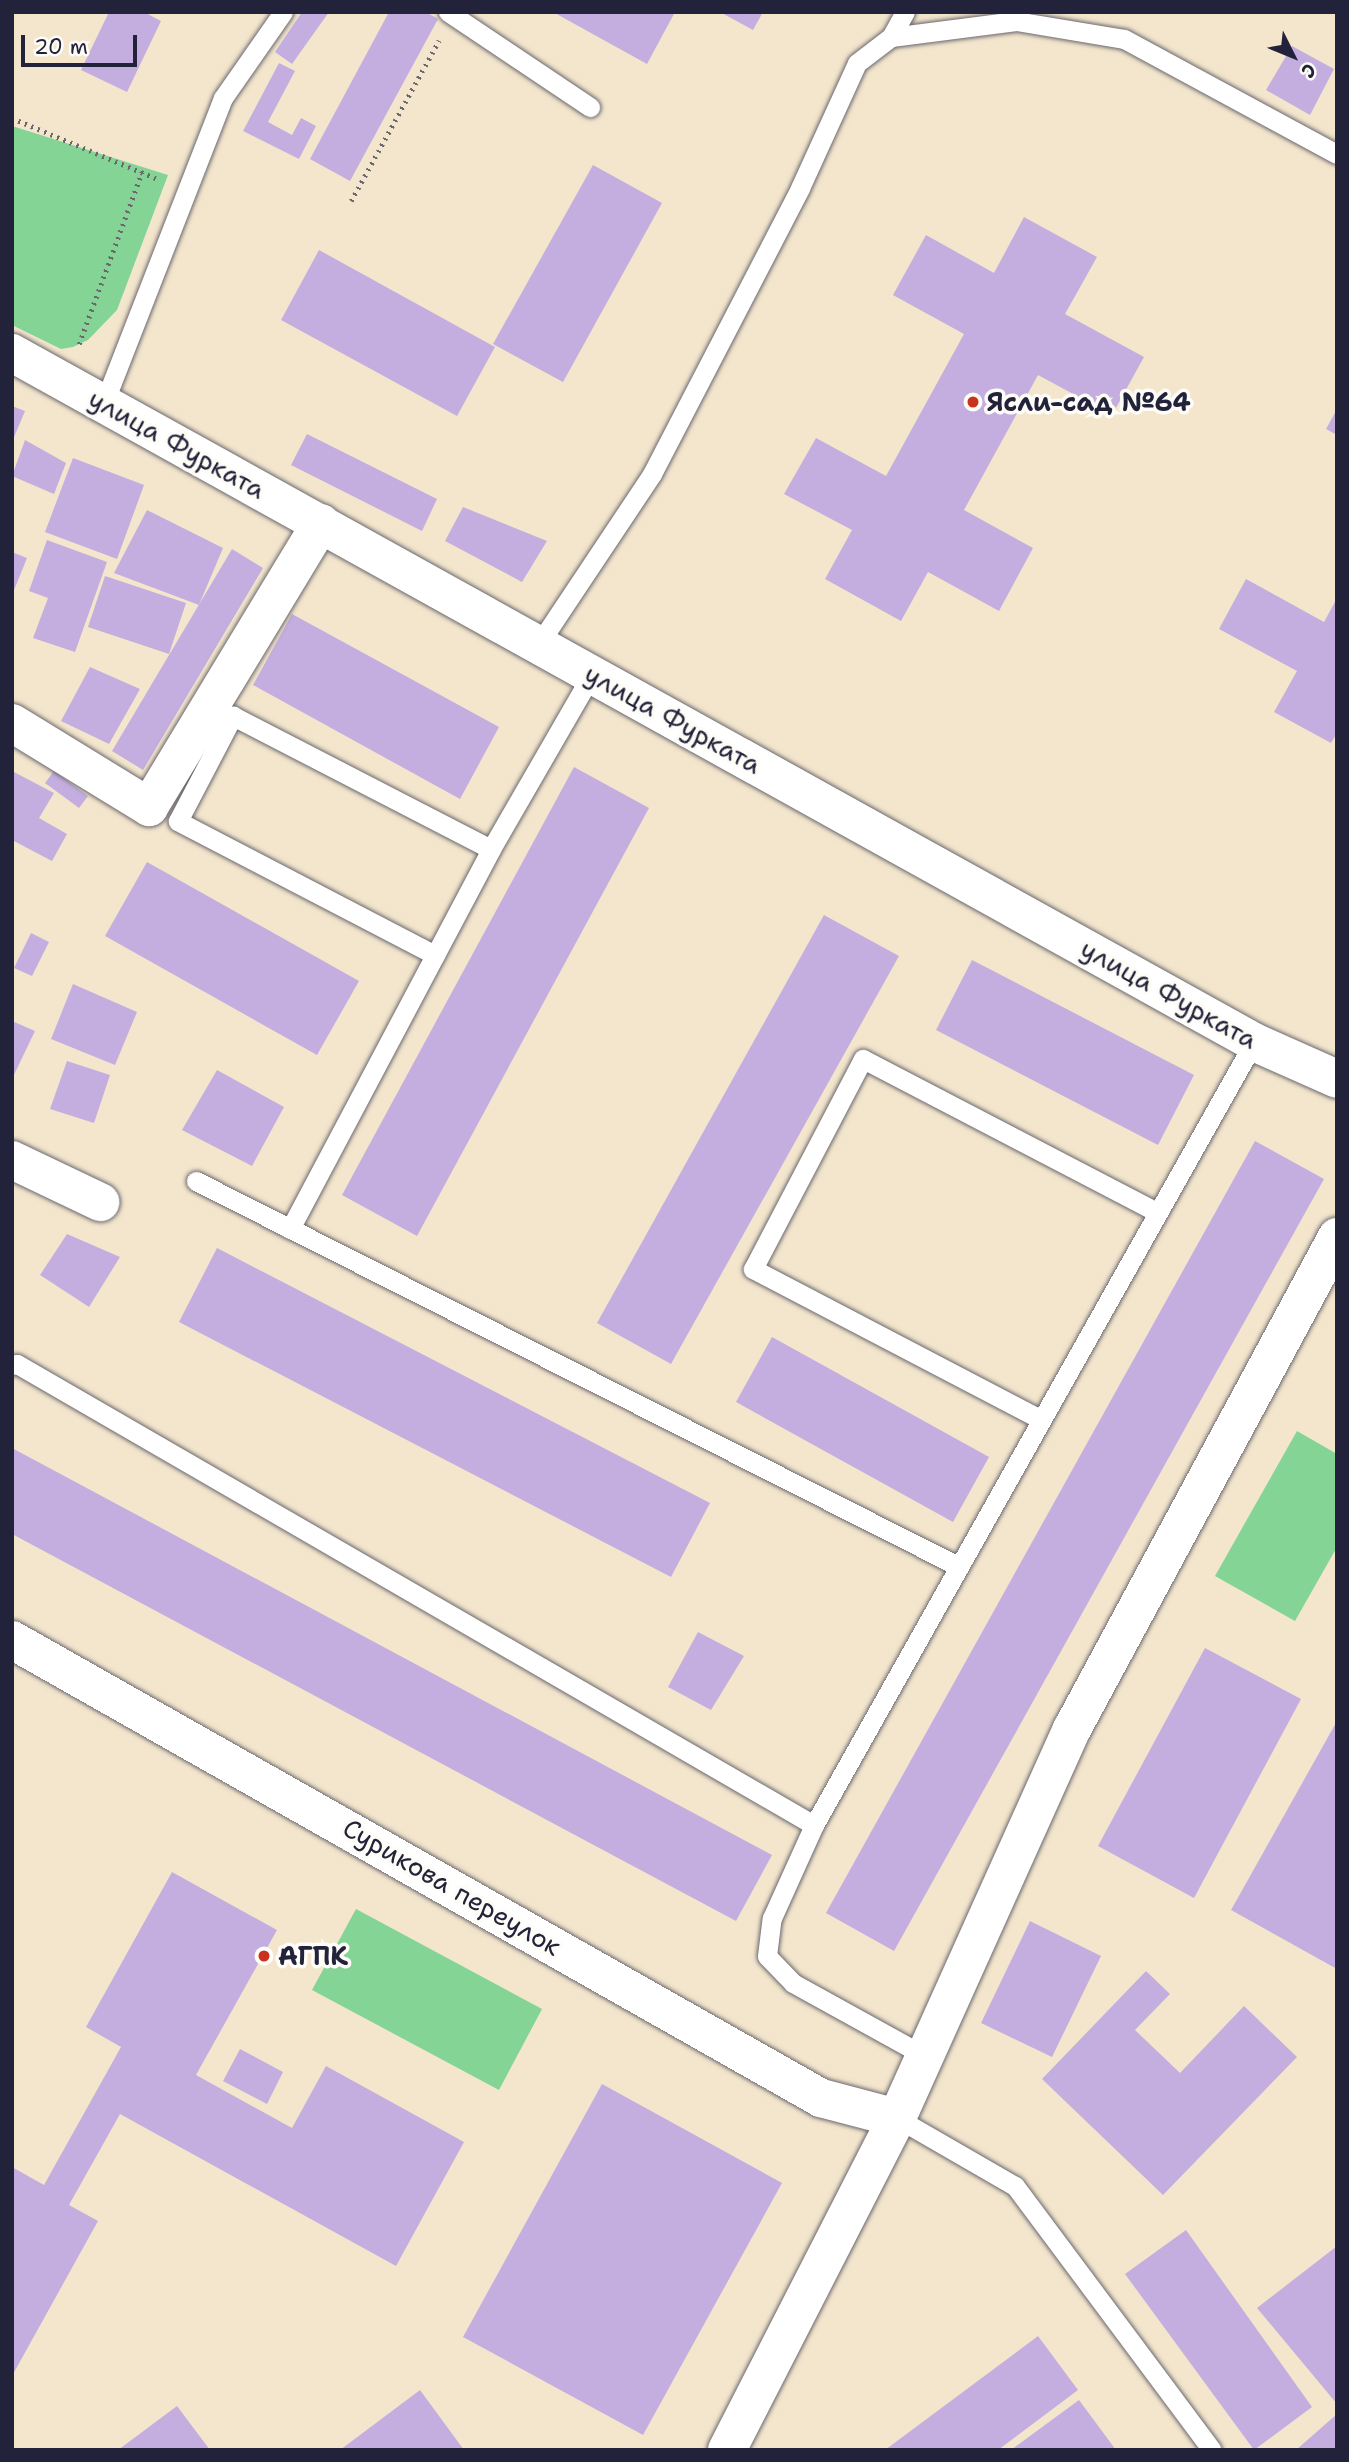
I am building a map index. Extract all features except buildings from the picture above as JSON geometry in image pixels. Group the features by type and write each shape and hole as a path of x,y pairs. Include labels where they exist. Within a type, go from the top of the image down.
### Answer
{"street":[{"name":"улица Фурката","path":"12,353 540,642 592,674 1254,1042 1337,1079"},
{"path":"12,723 149,807 321,523"},
{"path":"12,1160 100,1202"},
{"path":"727,2450 897,2118 1072,1729 1337,1237"},
{"name":"Сурикова переулок","path":"12,1640 821,2098 897,2118"}],"lane":[{"path":"104,403 223,98 283,12"},
{"path":"540,642 663,454 800,188 857,64 891,37 905,12"},
{"path":"891,37 1016,17 1124,39 1337,154"},
{"path":"446,21 590,107"},
{"path":"290,1228 491,849 592,674"},
{"path":"435,955 178,821 233,716 491,849"},
{"path":"925,2056 793,1983 767,1956 772,1918 814,1825 1155,1211 1254,1042"},
{"path":"1040,1419 754,1269 863,1059 1155,1211"},
{"path":"197,1181 958,1566"},
{"path":"12,1365 17,1364 814,1825"},
{"path":"897,2118 1015,2186 1213,2450"}],"path":[{"path":"351,201 446,21"},
{"path":"12,118 187,191"},
{"path":"68,340 79,344 142,172"}],"green space":[{"path":"12,126 168,175 117,310 88,340 73,347 61,349 12,325"},
{"path":"1297,1431 1337,1454 1337,1547 1295,1621 1215,1576"},
{"path":"356,1909 542,2009 499,2090 312,1990"}],"place":[{"name":"Ясли-сад №64","path":"973,402"},
{"name":"АГПК","path":"264,1956"}]}
